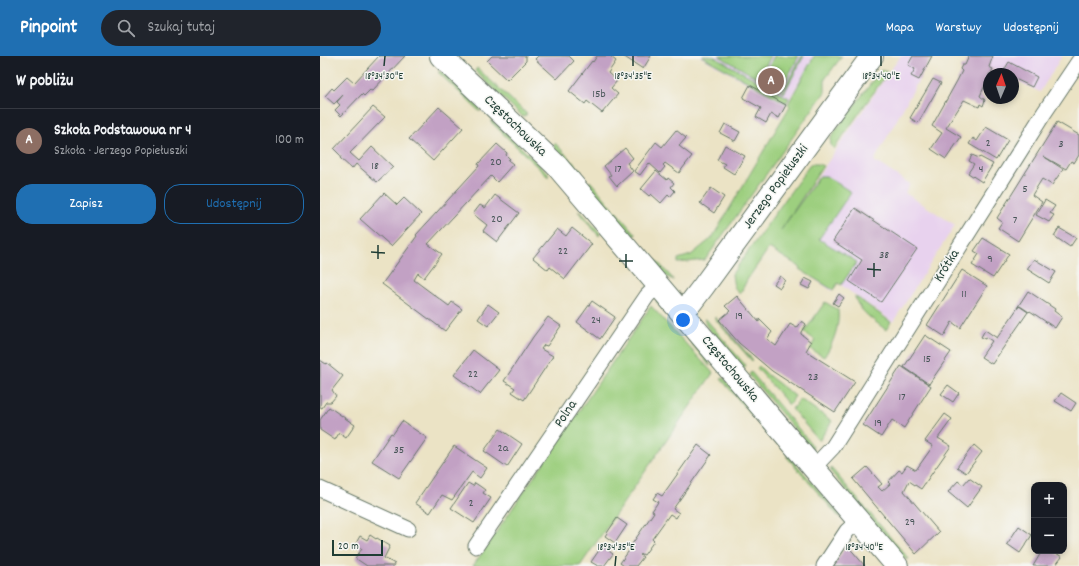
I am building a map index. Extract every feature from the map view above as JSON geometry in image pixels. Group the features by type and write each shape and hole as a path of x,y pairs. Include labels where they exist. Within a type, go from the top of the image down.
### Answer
{"main road":[{"name":"Częstochowska","path":"441,56 556,165 897,566"},
{"name":"Jerzego Popiełuszki","path":"681,312 690,304 699,292 870,57"}],"street":[{"name":"Krótka","path":"813,468 833,447 1044,113 1079,61"},
{"name":"Polna","path":"476,546 647,296 658,285"},
{"path":"320,489 408,529"},
{"path":"824,566 847,531 858,521"}],"shaded area":[{"path":"699,56 814,56 786,105"},
{"path":"901,56 932,56 874,161 910,184 905,193 955,225 893,322 838,283 832,291 799,269 800,267 769,248"},
{"path":"984,56 1062,56 1040,92 1019,82 1019,68 991,68 981,63"}],"green space":[{"path":"701,56 713,56 789,98 786,103"},
{"path":"719,56 771,56 759,79"},
{"path":"774,56 799,56 780,91 761,81"},
{"path":"802,56 804,56 784,93 782,92"},
{"path":"814,56 842,56 825,79 825,92 705,260 678,263 678,259 691,255 712,238 790,106 788,104"},
{"path":"477,68 527,114 523,117 475,71"},
{"path":"881,70 888,72 834,149 830,142 833,134"},
{"path":"441,71 480,108 480,112 438,72"},
{"path":"492,120 548,173 548,177 490,121"},
{"path":"555,143 582,172 579,174 553,147"},
{"path":"812,164 823,166 781,230 818,178 821,176 826,176 851,192 819,239 857,262 841,285 838,283 833,290 769,248 747,280 740,294 733,283 732,274 809,166"},
{"path":"590,181 636,235 631,236 588,186"},
{"path":"578,211 580,211 600,233 599,236"},
{"path":"655,259 674,280 665,276 652,262"},
{"path":"855,296 891,322 886,330 859,306"},
{"path":"658,300 710,363 710,366 656,301"},
{"path":"825,302 838,310 838,322 835,335 824,357 810,349 815,340 804,332"},
{"path":"651,306 713,373 580,566 473,566"},
{"path":"715,317 753,360 752,361 715,319"},
{"path":"705,318 746,366 743,369 707,327"},
{"path":"759,366 769,376 795,396 789,405 757,368"},
{"path":"751,372 813,446 812,450 749,375"},
{"path":"724,378 771,435 771,438 721,379"},
{"path":"800,399 832,421 819,441 792,409"},
{"path":"786,456 790,457 840,515 840,518"},
{"path":"831,468 909,559 905,559 831,472"}],"building":[{"path":"379,56 405,56 372,91 370,90 364,96 362,94 341,116 335,110 340,105 337,102 343,95 334,104 325,96 332,88 334,90 347,77 354,83"},
{"path":"492,56 526,56 526,61 507,80 487,61"},
{"path":"538,56 569,56 574,61 557,79 535,59"},
{"path":"597,56 610,56 616,61 608,73 617,81 611,88 618,94 602,113 587,101 585,104 569,91"},
{"path":"623,56 651,56 643,69"},
{"path":"913,56 932,56 919,80 911,76 915,69 908,65"},
{"path":"969,56 993,56 989,67 991,68 983,68 983,90 980,96 983,98 983,106 980,104 979,107 964,100 946,128 961,137 946,159 931,149 942,133 932,126 962,71 960,69 962,65 965,65"},
{"path":"1009,62 1037,77 1032,87 1019,81 1019,68 1005,68"},
{"path":"933,79 941,83 918,123 910,118"},
{"path":"750,85 786,105 779,118 771,114 766,123 756,117 761,108 743,98"},
{"path":"373,107 385,117 350,153 359,161 372,147 393,167 377,182 356,164 352,169 340,158 341,156 334,149"},
{"path":"439,107 463,128 433,161 409,139"},
{"path":"1057,122 1079,135 1079,155 1074,163 1071,161 1066,169 1043,156 1063,169 1052,185 1042,179 1032,195 1042,202 1018,241 998,228 1002,222 997,218"},
{"path":"725,124 740,132 735,141 720,133"},
{"path":"986,127 1008,140 996,160 969,144 973,138 977,141"},
{"path":"676,130 686,138 679,146 692,156 679,173 665,163 663,165 665,167 660,173 649,163 640,175 634,171 656,142 662,147"},
{"path":"497,144 507,153 506,155 510,159 508,160 513,164 497,182 491,176 428,244 442,254 424,278 418,273 414,280 449,306 452,302 462,309 445,331 382,284 417,236 416,235"},
{"path":"725,145 745,156 734,174 723,167 725,164 717,160"},
{"path":"625,148 633,158 627,163 633,171 617,186 609,176 611,175 604,166"},
{"path":"972,155 979,158 980,157 993,164 982,182 968,173 974,164 969,161"},
{"path":"656,171 667,180 668,178 674,183 671,187 675,191 670,197 668,195 661,203 651,194 649,196 641,189"},
{"path":"711,188 724,197 714,213 700,203"},
{"path":"384,193 397,205 404,198 421,214 391,246 360,219"},
{"path":"495,195 519,213 497,242 483,231 487,225 473,214 480,205 485,208"},
{"path":"1045,200 1055,206 1050,213 1054,215 1049,222 1036,215"},
{"path":"855,208 917,249 881,302 849,281 862,260 833,241"},
{"path":"572,228 592,244 565,279 550,267 548,270 533,258 557,229 566,236"},
{"path":"1059,228 1076,238 1070,247 1054,236"},
{"path":"983,238 1009,254 993,278 972,265 979,254 974,251"},
{"path":"1034,259 1056,272 1049,283 1027,269"},
{"path":"962,270 987,286 960,328 952,322 944,336 927,325"},
{"path":"780,276 785,280 780,288 774,284"},
{"path":"805,278 813,282 809,289 801,285"},
{"path":"1028,291 1055,309 1054,311 1062,317 1055,328 1030,311 1029,312 1020,306 1017,308"},
{"path":"839,294 844,298 838,306 833,303"},
{"path":"737,296 759,322 759,319 772,332 767,339 776,346 790,324 797,328 802,321 806,324 801,334 811,342 806,351 855,382 835,412 772,371 739,343 719,320 730,311 725,306"},
{"path":"592,301 615,317 600,339 577,322"},
{"path":"488,304 499,312 488,326 478,319"},
{"path":"1019,306 1028,312 992,364 981,357 992,341 986,337 985,339 981,337 985,330 997,338"},
{"path":"548,317 561,326 547,346 544,345 541,349 553,356 524,400 512,392 515,388 504,381"},
{"path":"925,335 951,352 929,384 904,367"},
{"path":"473,350 499,370 480,394 454,375"},
{"path":"320,360 326,364 327,363 343,376 332,390 336,396 331,402 326,402 322,408 320,407"},
{"path":"901,366 931,386 904,428 892,420 881,437 863,425"},
{"path":"948,385 959,393 953,402 941,394"},
{"path":"1061,393 1076,403 1071,411 1055,401"},
{"path":"329,407 355,425 346,438 339,433 335,440 320,430 320,420"},
{"path":"945,414 952,419 938,438 951,446 921,489 909,481 904,491 939,532 916,554 853,479 867,467 882,484 878,487 882,491 890,484 888,482 899,470 902,472 907,465 916,470 933,446 925,441"},
{"path":"402,421 427,438 399,478 372,461 391,433 393,434"},
{"path":"500,429 522,444 507,467 484,451"},
{"path":"698,445 711,455 673,509 679,513 676,518 670,514 652,539 654,541 644,555 640,555 643,557 636,566 624,566 620,563 654,512 652,511 658,502 653,499 657,493 662,496"},
{"path":"974,445 982,452 966,473 957,467"},
{"path":"454,446 487,468 480,478 472,472 452,500 442,495 430,513 415,503"},
{"path":"969,478 982,487 967,508 948,492 958,481 963,485"},
{"path":"468,483 473,486 475,483 485,490 483,493 491,498 474,523 451,508"},
{"path":"617,518 627,525 615,543 605,536"},
{"path":"1019,526 1031,534 1020,553 1007,544"},
{"path":"370,535 390,546 384,558 395,564 394,566 367,566 355,558 362,549 355,545 360,536 367,540"},
{"path":"847,545 865,566 833,566"},
{"path":"602,546 613,554 604,566 598,566 591,562"},
{"path":"1040,554 1058,554 1062,557 1055,566 1033,566"}],"place":[{"name":"Szkoła Podstawowa nr 4","path":"771,81"}]}
